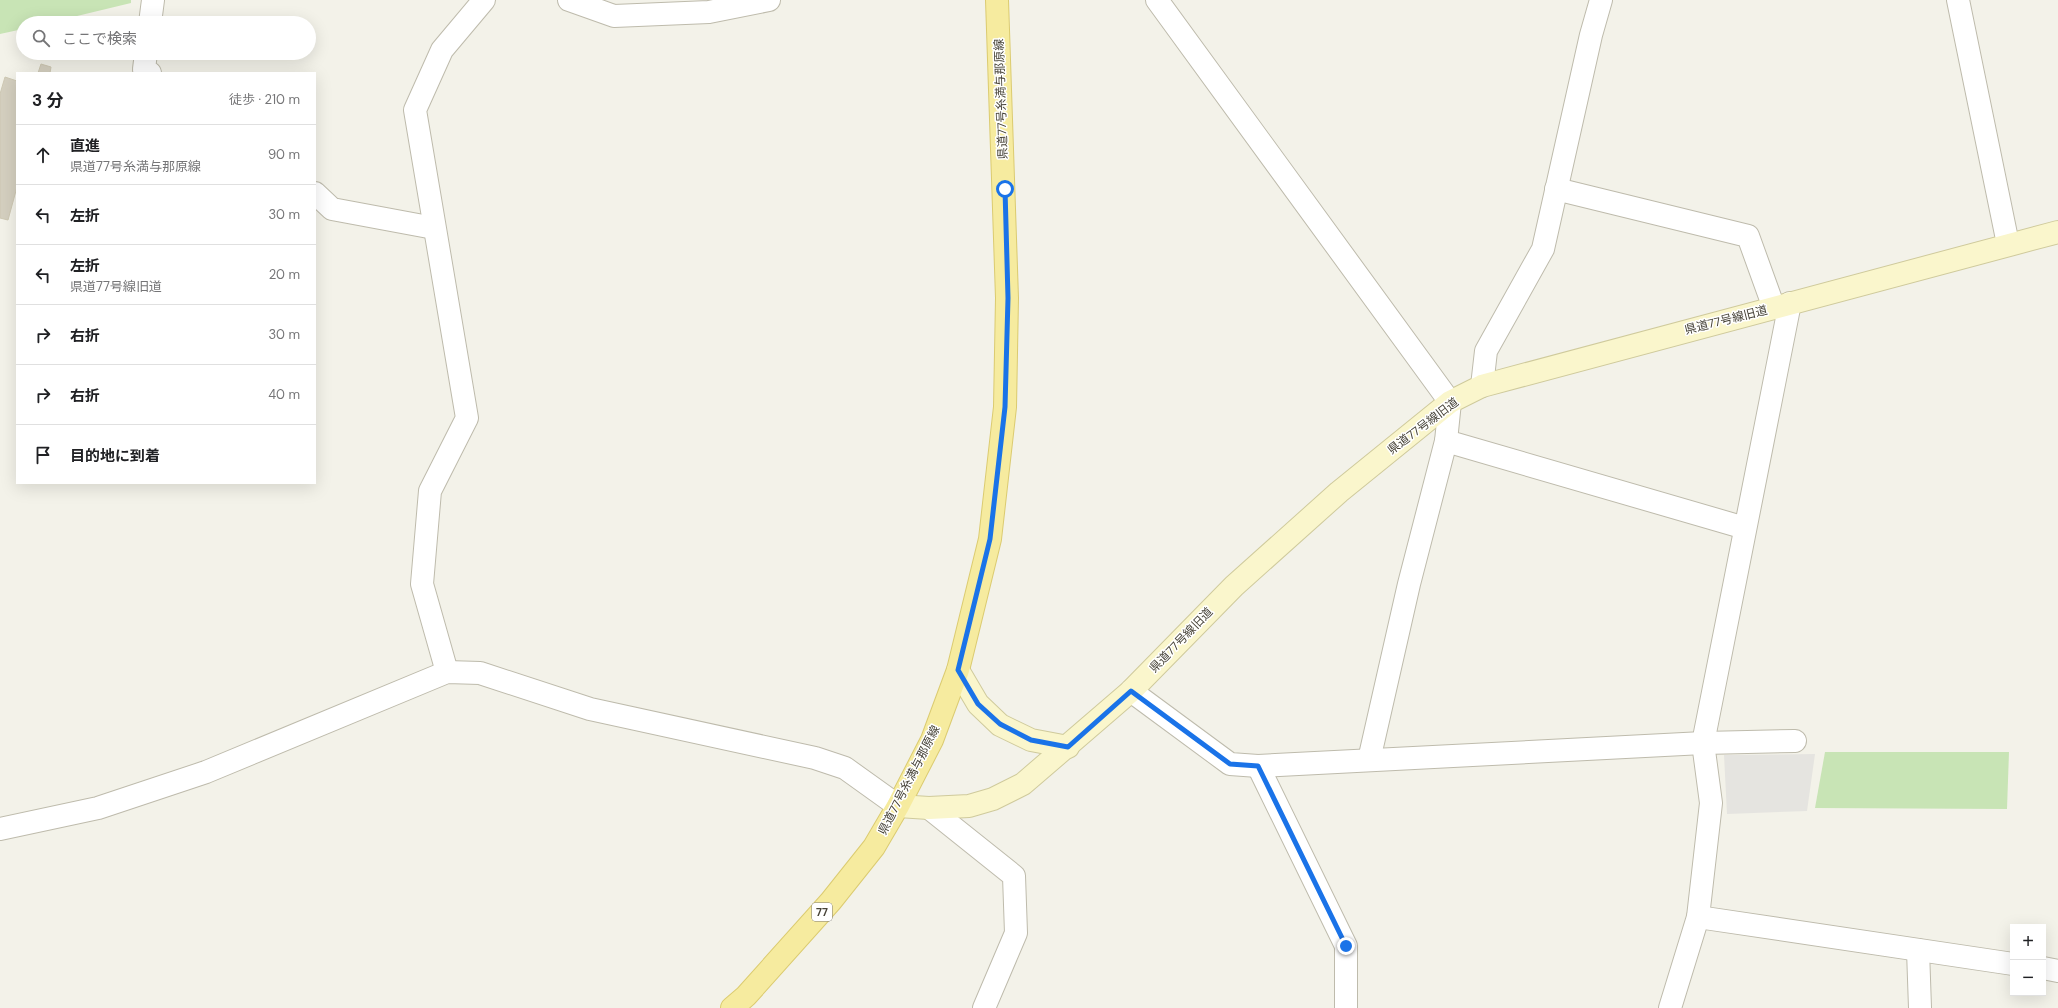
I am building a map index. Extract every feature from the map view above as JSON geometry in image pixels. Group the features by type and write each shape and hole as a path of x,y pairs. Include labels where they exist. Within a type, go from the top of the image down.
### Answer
{"main road":[{"name":"県道77号糸満与那原線","path":"732,1008 746,996 832,902 874,847 898,806 932,740 958,670 990,539 1005,407 1008,298 997,0"}],"street":[{"path":"151,16 153,0"},
{"path":"447,672 422,584 430,491 467,418 415,110 442,50 484,0"},
{"path":"569,0 614,16 709,12 769,0"},
{"path":"1157,0 1450,402 1446,441 1409,584 1369,760"},
{"path":"1482,386 1486,351 1543,249 1591,35 1602,0"},
{"path":"1958,0 2008,244"},
{"path":"145,60 144,69 148,72"},
{"path":"1556,189 1748,236 1782,305 1744,528 1703,743 1711,802 1698,917 1670,1008"},
{"path":"316,194 332,209 434,228"},
{"name":"県道77号線旧道","path":"898,806 929,808 969,806 993,799 1023,784 1068,747 1131,691 1234,586 1340,492 1450,402 1482,386 2008,244 2058,232"},
{"path":"1446,441 1744,528"},
{"path":"958,670 978,704 1000,724 1031,740 1068,747"},
{"path":"0,829 98,808 206,772 447,672 480,673 590,709 815,758 845,768 898,806"},
{"path":"1131,691 1230,764 1258,766 1703,743 1796,741"},
{"path":"1258,766 1346,946 1346,1008"},
{"path":"929,808 1014,876 1016,933 984,1008"},
{"path":"1698,917 2010,964"},
{"path":"1918,950 1920,1008"},
{"path":"2046,969 2058,971"}],"green space":[{"path":"0,0 131,0 131,3 77,16 16,16 16,31 0,34"},
{"path":"1825,752 2009,752 2007,809 1815,808"}],"shaded area":[{"path":"1815,754 1807,811 1727,814 1724,755"}],"building":[{"path":"41,64 51,67 50,72 38,72"},
{"path":"5,77 16,81 16,191 8,220 0,218 0,94"}],"route":[{"path":"1005,189 1008,298 1005,407 990,539 958,670 978,704 1000,724 1031,740 1068,747 1131,691 1230,764 1258,766 1346,946"}]}
